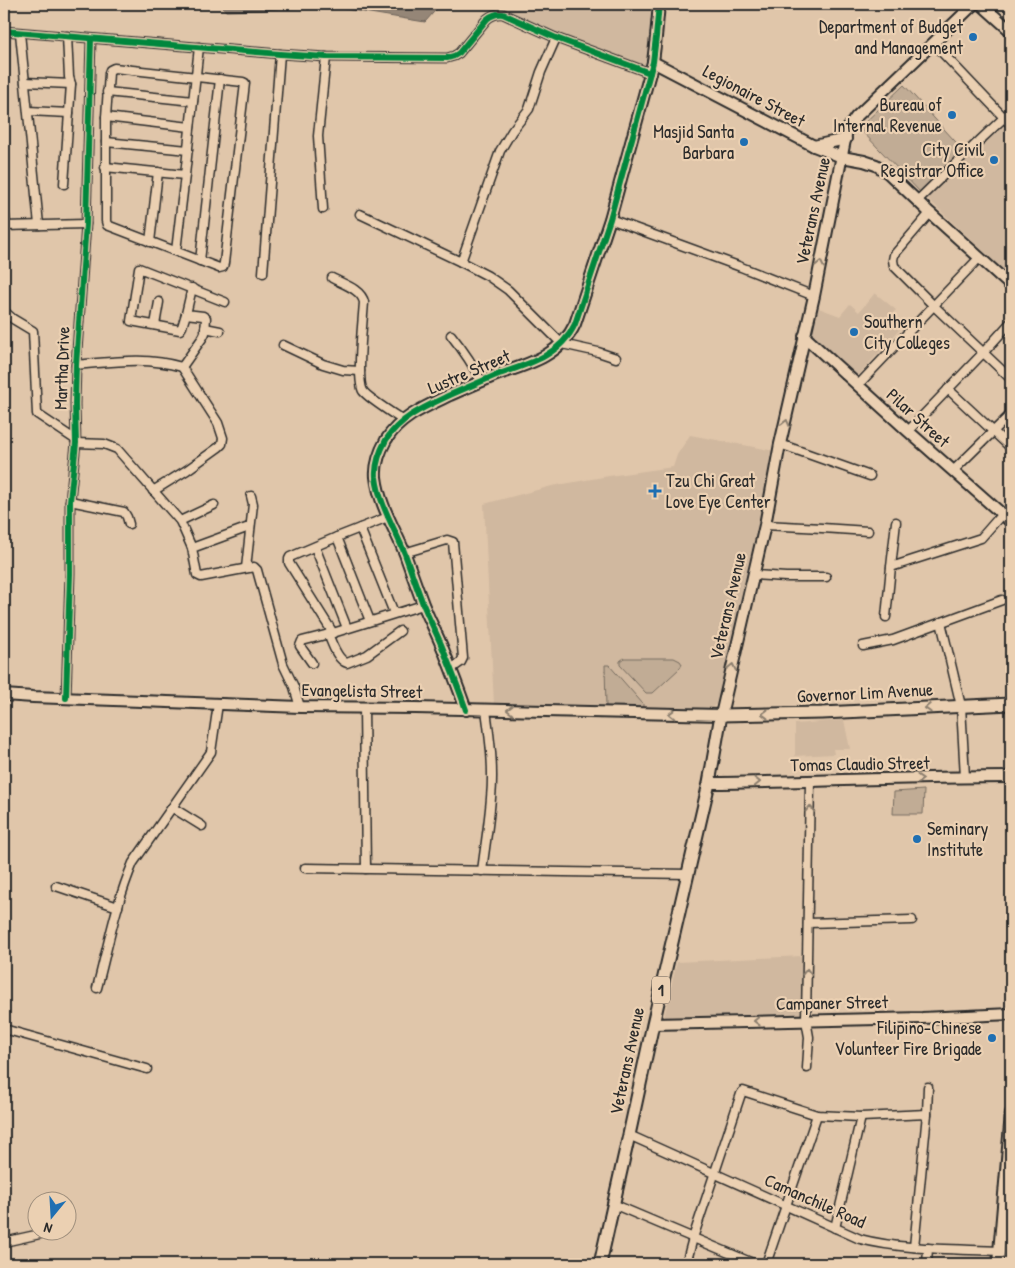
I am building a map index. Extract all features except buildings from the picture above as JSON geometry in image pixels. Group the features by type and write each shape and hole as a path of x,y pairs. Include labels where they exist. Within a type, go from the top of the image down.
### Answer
{"main road":[{"name":"Governor Lim Avenue","path":"721,715 822,713 1011,704"},
{"name":"Veterans Avenue","path":"600,1264 709,783 721,715"}],"street":[{"name":"Lustre Street","path":"466,710 381,499 376,472 380,454 386,440 394,430 419,410 481,381 525,365 548,354 567,339 575,324 610,219 653,62 659,4"},
{"name":"Veterans Avenue","path":"721,715 765,525 780,444 814,296 848,130 856,118 974,4"},
{"path":"981,4 1011,31"},
{"path":"4,31 326,57 447,58 454,56 463,49 492,15 503,14 556,38 650,73"},
{"path":"20,33 39,225"},
{"path":"64,184 71,84 69,77 68,36"},
{"name":"Martha Drive","path":"66,698 70,501 76,442 76,365 86,224 91,38"},
{"path":"461,262 500,151 529,109 541,72 556,38"},
{"path":"933,43 1011,125"},
{"path":"176,251 199,47"},
{"path":"263,274 280,54"},
{"path":"323,209 318,136 326,57"},
{"name":"Legionaire Street","path":"653,62 814,146 842,157 876,165 888,173 1011,286"},
{"path":"114,68 220,79 243,82 245,86 224,264 219,268 107,225 106,117 109,73 114,68"},
{"path":"200,261 220,79"},
{"path":"25,82 71,84"},
{"path":"107,92 193,101"},
{"path":"28,111 69,113"},
{"path":"917,201 1011,111"},
{"path":"106,117 190,127"},
{"path":"814,146 846,138"},
{"path":"106,142 188,150"},
{"path":"106,167 185,175"},
{"path":"150,242 158,172"},
{"path":"4,209 5,226 86,224"},
{"path":"930,213 894,255 894,266 1011,380"},
{"path":"360,214 488,276 508,290 562,344 616,358"},
{"path":"610,219 814,296"},
{"path":"858,386 980,257"},
{"path":"192,288 180,330 131,321 139,268 192,288 226,302"},
{"path":"332,278 359,292 363,297 360,371 363,391 404,421"},
{"path":"156,325 159,302"},
{"path":"4,311 33,331 37,414 76,442 104,444 117,449 180,521 192,548 197,575 202,577 254,567 257,570 283,664 294,687 300,707"},
{"path":"182,367 203,338 206,318 186,314"},
{"path":"908,431 1011,322"},
{"path":"205,328 220,331"},
{"path":"451,335 473,365 481,381"},
{"name":"Pilar Street","path":"804,336 1011,522"},
{"path":"283,346 323,364 343,370 360,371"},
{"path":"76,365 145,360 166,362 182,367 218,423 222,444 187,470 153,491"},
{"path":"948,389 1011,448"},
{"path":"953,471 1011,414"},
{"path":"780,444 870,476"},
{"path":"246,568 252,504 251,496"},
{"path":"70,501 124,512 128,524"},
{"path":"180,521 214,505"},
{"path":"891,567 981,538 1002,514"},
{"path":"388,517 290,557 289,563 330,633 342,661 347,663 367,655 400,631"},
{"path":"886,617 896,522"},
{"path":"765,525 868,531"},
{"path":"192,548 249,527"},
{"path":"360,528 394,613"},
{"path":"337,537 370,620"},
{"path":"404,553 446,540 453,542 463,658 461,662 451,669"},
{"path":"315,547 348,628"},
{"path":"754,575 826,577"},
{"path":"863,646 893,640 1002,600"},
{"path":"312,663 300,646 302,641 423,605"},
{"path":"941,622 961,706 965,777"},
{"name":"Evangelista Street","path":"4,694 300,707 721,715"},
{"path":"97,988 118,907 133,863 211,752 218,704"},
{"path":"364,708 366,869"},
{"path":"482,871 492,778 491,742 486,710"},
{"name":"Tomas Claudio Street","path":"709,783 1011,777"},
{"path":"807,1068 809,1036 806,1020 810,782"},
{"path":"173,808 202,826"},
{"path":"305,868 688,874"},
{"path":"56,886 118,907"},
{"path":"808,924 912,920"},
{"name":"Campaner Street","path":"653,1024 922,1018 1011,1014"},
{"path":"4,1029 147,1069"},
{"path":"914,1247 928,1087"},
{"path":"686,1264 743,1091 817,1115 926,1114"},
{"path":"998,1264 1011,1113"},
{"path":"766,1264 817,1115"},
{"path":"835,1228 861,1116"},
{"name":"Camanchile Road","path":"629,1135 860,1239 914,1247 999,1252"},
{"path":"613,1204 755,1264"},
{"path":"4,1242 28,1237"},
{"path":"927,1264 928,1248"}],"shaded area":[{"path":"220,4 441,4 425,22 327,6 226,11"},
{"path":"509,4 653,4 647,69 502,11"},
{"path":"904,85 964,151 921,193 859,128"},
{"path":"1002,126 1011,136 1011,278 926,197"},
{"name":"Southern City Colleges","path":"875,293 896,310 888,318 901,328 856,378 810,337 816,307 840,316 850,304 859,312"},
{"path":"690,435 775,451 762,519 718,702 709,708 658,709 494,705 484,504 552,486 673,467 677,455"},
{"path":"624,658 674,658 682,664 653,693 646,693 620,665 620,661"},
{"path":"605,665 609,665 643,704 643,708 606,707"},
{"path":"844,720 850,749 833,749 834,754 795,756 795,724"},
{"path":"924,790 923,814 893,814 894,792"},
{"path":"802,956 801,1016 664,1017 677,962"},
{"path":"1011,1191 1011,1264 1005,1264"}],"cycle path":[{"path":"466,710 405,554 380,497 376,477 378,458 392,432 415,413 456,392 543,357 553,351 569,335 575,324 610,219 653,62 659,4"},
{"path":"4,31 326,57 447,58 459,53 487,19 494,15 503,14 556,38 650,73"},
{"path":"66,698 70,501 76,443 76,365 86,224 91,39"}],"place":[{"name":"Department of Budget and Management","path":"973,37"},
{"name":"Bureau of Internal Revenue","path":"952,115"},
{"name":"Masjid Santa Barbara","path":"744,142"},
{"name":"City Civil Registrar Office","path":"994,160"},
{"name":"Southern City Colleges","path":"854,332"},
{"name":"Tzu Chi Great Love Eye Center","path":"655,491"},
{"name":"Seminary Institute","path":"917,839"},
{"name":"Filipino-Chinese Volunteer Fire Brigade","path":"992,1038"}]}
